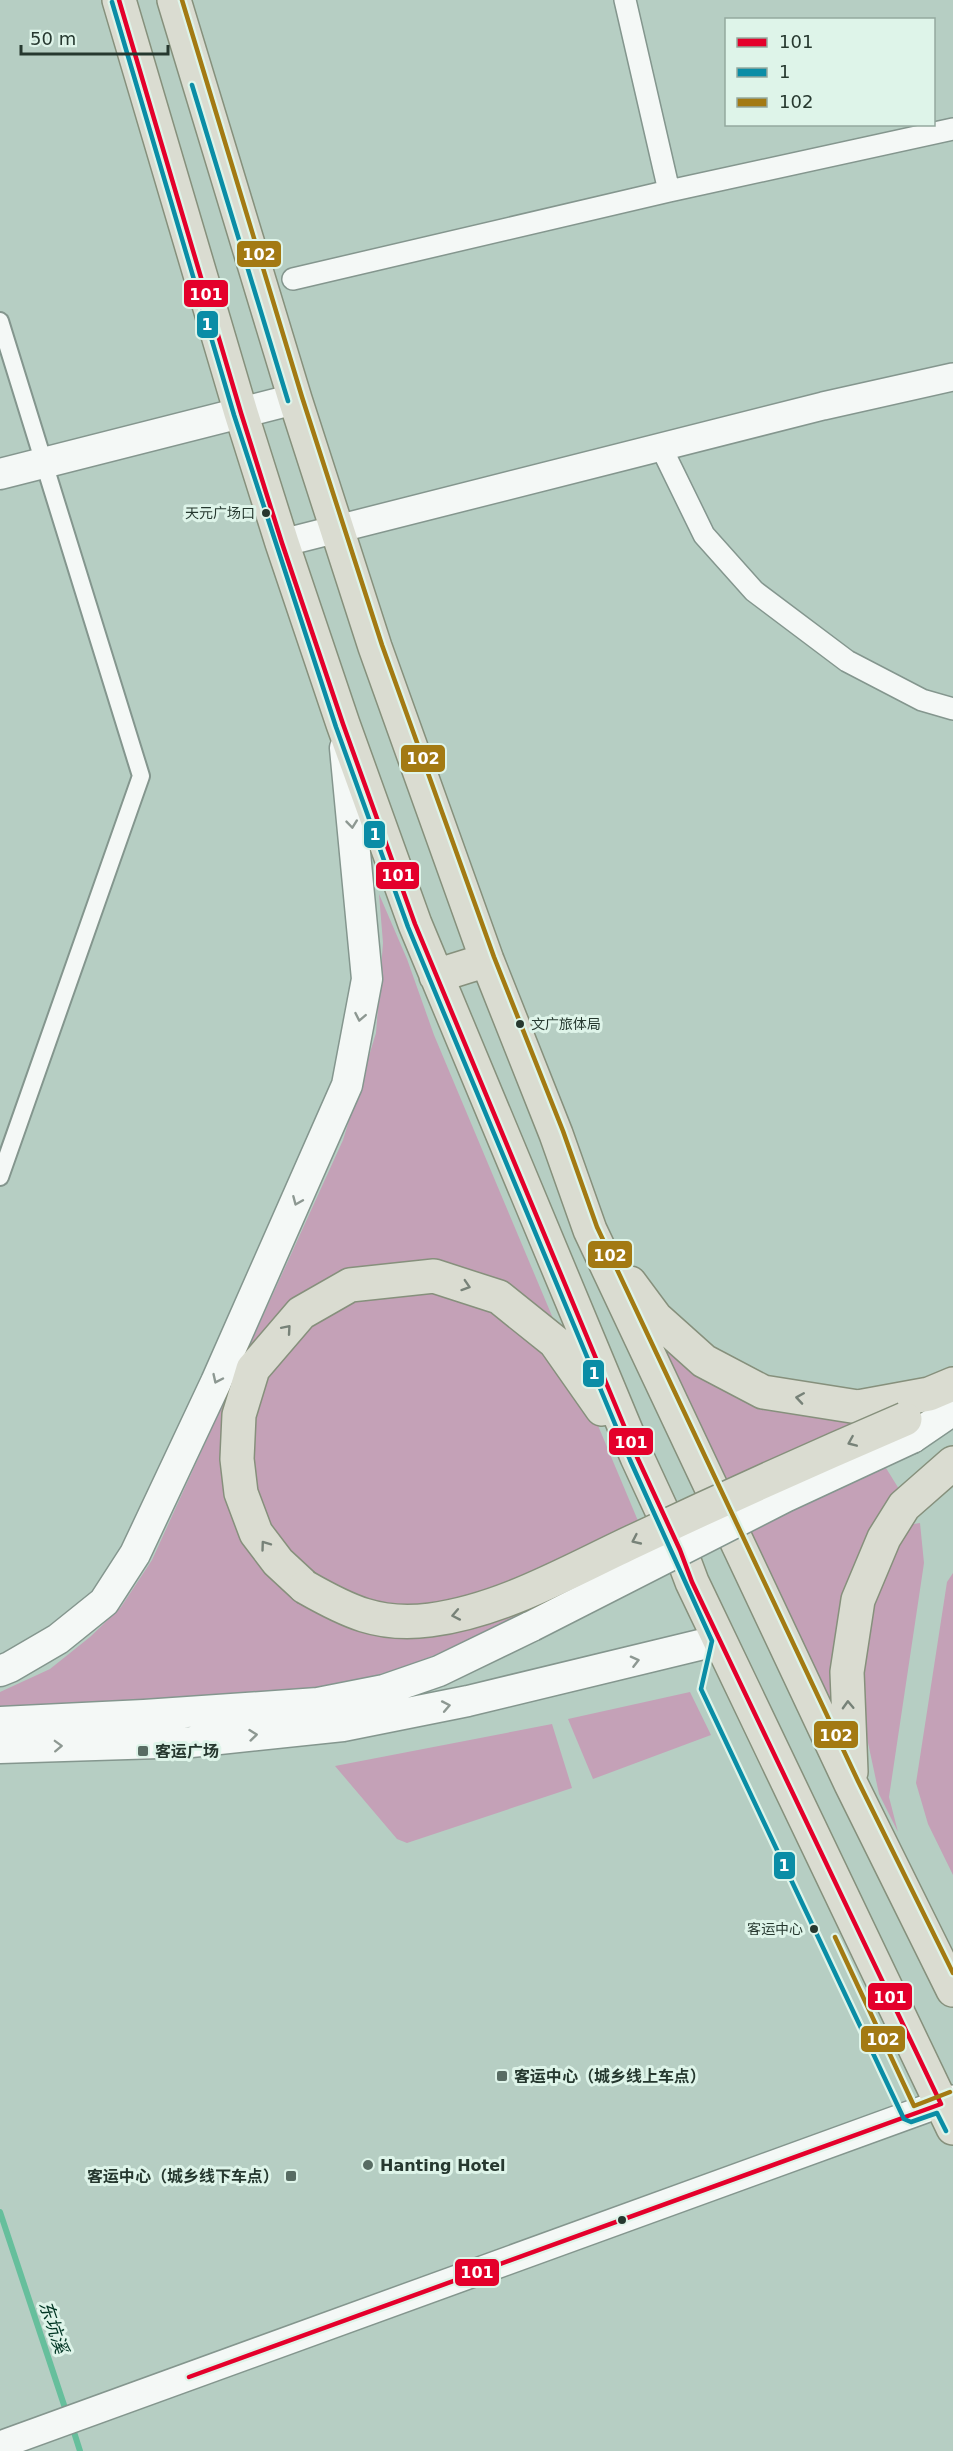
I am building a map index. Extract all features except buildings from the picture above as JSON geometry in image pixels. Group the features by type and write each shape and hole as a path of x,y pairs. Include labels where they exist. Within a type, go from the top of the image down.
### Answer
{"main road":[{"path":"119,0 241,414 282,543 343,724 415,924 637,1457 720,1640 949,2110"},
{"path":"174,0 295,399 375,647 487,960 556,1134 590,1230 851,1784 953,1990"},
{"path":"0,474 295,399"},
{"path":"5,1669 58,1640 104,1602 135,1554 216,1382 347,1085 367,979 343,724"},
{"path":"436,976 487,960"},
{"path":"590,1230 656,1318 704,1361 763,1392 858,1407 903,1420 953,1419"},
{"path":"637,1457 555,1342 499,1297 434,1276 350,1285 301,1312 253,1369 239,1415 237,1459 241,1493 256,1533 278,1562 305,1587 347,1610 385,1621 429,1620 474,1611 534,1587 771,1477 903,1420 953,1402"},
{"path":"0,1722 318,1703 384,1690 439,1671 785,1497 903,1420 929,1394 953,1384"},
{"path":"903,1420 953,1410"},
{"path":"851,1784 847,1672 858,1600 884,1538 920,1492 953,1463"},
{"path":"0,1748 191,1742 343,1726 468,1701 720,1640"}],"street":[{"path":"625,0 669,191"},
{"path":"293,279 669,191 953,129"},
{"path":"0,321 141,777 0,1177"},
{"path":"282,543 823,406 953,377"},
{"path":"662,447 704,535 754,591 847,661 922,700 953,709"},
{"path":"0,2445 102,2407 949,2110"}],"shaded area":[{"path":"379,894 407,959 434,1035 649,1547 486,1634 408,1666 335,1687 0,1709 0,1692 50,1669 90,1637 121,1607 152,1560 343,1140 376,1033 383,943"},
{"path":"659,1339 855,1418 899,1489 836,1711"},
{"path":"920,1523 924,1563 889,1797 898,1832 879,1794 862,1715 861,1623 907,1525"},
{"path":"953,1573 953,1875 928,1824 916,1783 947,1582"},
{"path":"690,1692 711,1735 593,1779 568,1719"},
{"path":"552,1724 572,1788 407,1843 397,1839 335,1766"}],"waterway":[{"name":"东坑溪","path":"0,2212 67,2414"},
{"name":"东坑溪","path":"72,2426 80,2451"}],"transit line":[{"name":"101","path":"119,0 241,413 282,543 343,724 415,924 637,1457 680,1550 692,1582 941,2104 189,2377"},
{"name":"102","path":"182,0 302,397 382,645 494,957 563,1131 597,1227 858,1781 953,1973"},
{"name":"1","path":"112,2 234,415 336,727 408,927 630,1460 712,1641 701,1689 904,2119 911,2122 937,2113 946,2131"},
{"name":"1","path":"192,85 288,401"},
{"name":"102","path":"835,1937 914,2106 950,2092"}],"place":[{"name":"天元广场口","path":"266,513"},
{"name":"文广旅体局","path":"520,1024"},
{"name":"客运广场","path":"143,1751"},
{"name":"客运中心","path":"814,1929"},
{"name":"客运中心（城乡线上车点）","path":"502,2076"},
{"name":"Hanting Hotel","path":"368,2165"},
{"name":"客运中心（城乡线下车点）","path":"291,2176"}]}
